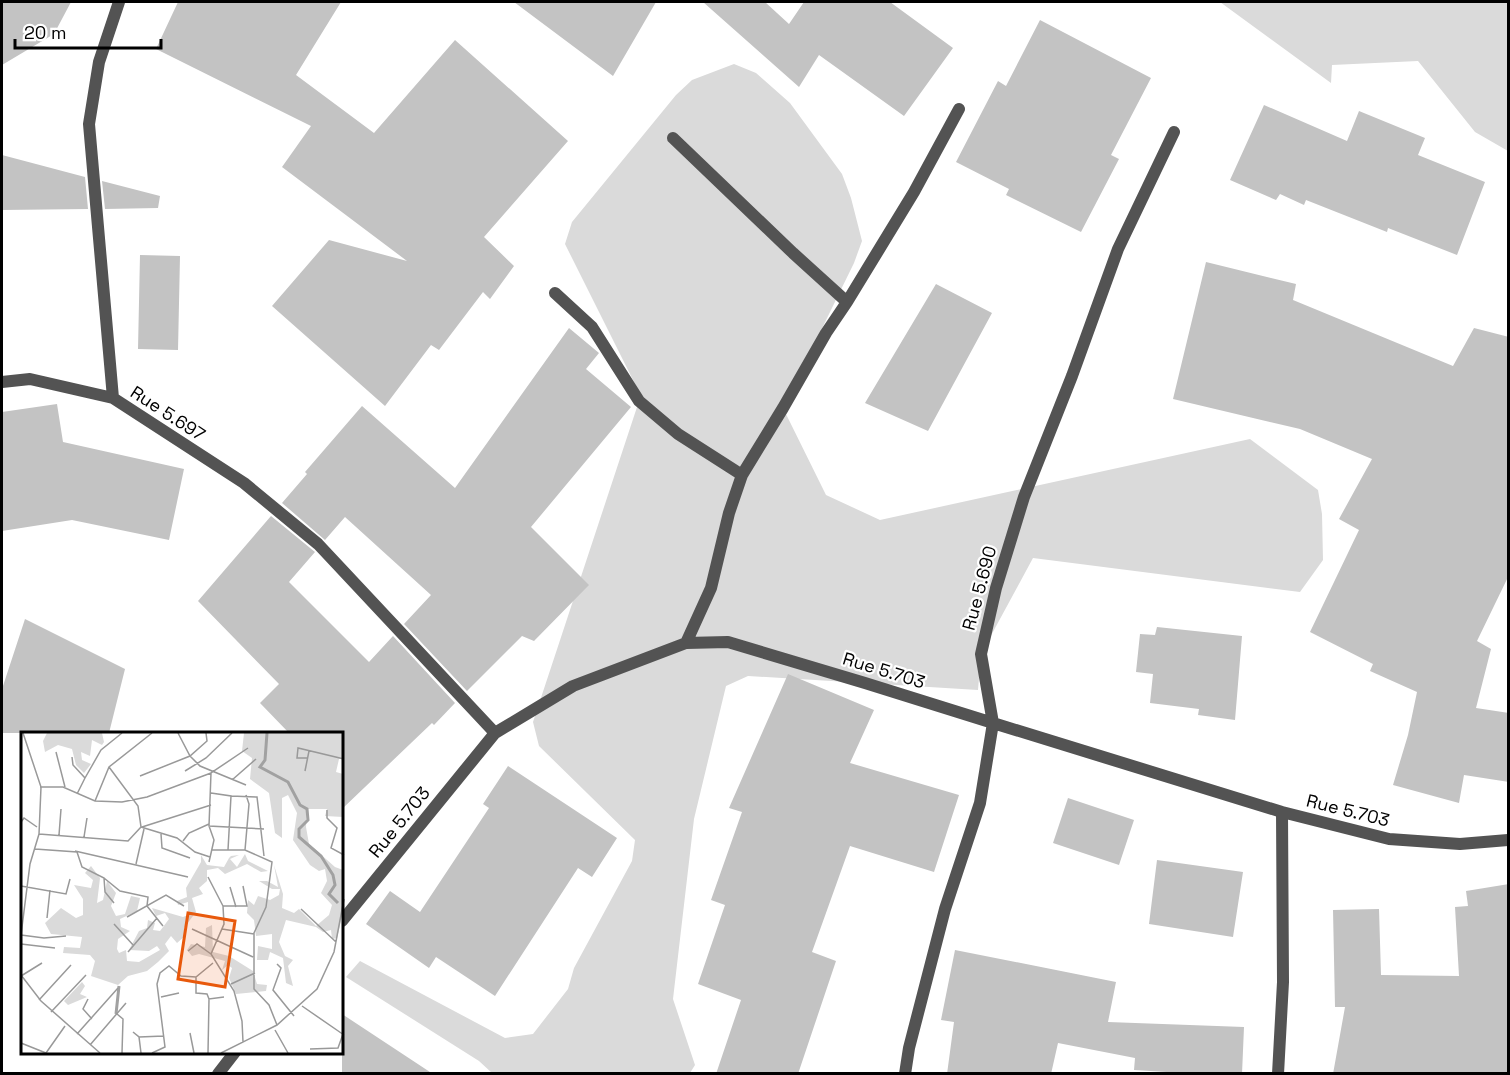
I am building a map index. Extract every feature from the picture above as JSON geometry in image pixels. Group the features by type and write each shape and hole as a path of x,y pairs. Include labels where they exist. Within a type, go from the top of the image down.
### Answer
{"street":[{"name":"Rue 5.697","path":"119,2 99,62 89,124 113,398 244,483 318,544 495,733"},
{"path":"686,643 711,588 729,513 742,475 826,333 914,192 959,109"},
{"name":"Rue 5.690","path":"905,1074 909,1048 945,909 980,803 993,723 981,654 996,588 1024,497 1072,376 1118,249 1174,132"},
{"path":"673,138 847,302"},
{"path":"555,293 592,327 639,401 678,434 742,475"},
{"path":"2,382 30,379 113,398"},
{"name":"Rue 5.703","path":"344,919 495,733 573,686 686,643 728,642 865,682 1282,812 1389,839 1460,844 1509,840"},
{"path":"1278,1074 1284,982 1282,812"},
{"path":"218,1074 234,1054"}],"shaded area":[{"path":"1220,2 1508,2 1508,151 1475,132 1418,61 1332,65 1331,83"},
{"path":"734,64 756,73 790,103 842,174 862,241 854,263 783,408 826,495 880,520 1250,439 1318,490 1322,514 1323,560 1300,592 1033,558 981,654 978,690 748,676 726,686 694,819 673,999 695,1065 690,1073 492,1073 479,1061 346,977 360,961 505,1038 533,1034 568,989 574,968 632,861 635,840 539,746 533,722 639,401 639,392 565,244 572,222 676,95 692,80"}],"building":[{"path":"2,2 71,2 54,34 2,65"},
{"path":"178,2 341,2 296,75 374,133 455,40 568,141 484,237 514,266 490,299 483,292 439,350 431,345 385,406 272,306 329,240 407,261 282,167 311,126 156,49"},
{"path":"514,2 656,2 613,76"},
{"path":"703,2 765,2 789,24 804,2 890,2 953,48 904,116 819,55 799,87"},
{"path":"1040,20 1151,78 1111,155 1119,159 1081,232 1006,195 1009,189 956,162 998,81 1006,86"},
{"path":"1264,105 1347,141 1359,111 1425,138 1418,155 1485,182 1457,255 1388,228 1387,232 1306,200 1304,205 1280,194 1276,200 1230,180"},
{"path":"2,155 85,177 88,209 2,210"},
{"path":"102,181 160,196 158,208 105,209"},
{"path":"140,255 180,256 178,350 138,349"},
{"path":"1206,262 1296,284 1293,300 1453,366 1474,328 1509,337 1509,575 1477,641 1491,649 1476,708 1509,713 1509,782 1464,775 1459,803 1393,785 1408,735 1417,692 1370,671 1373,664 1310,632 1359,530 1339,519 1372,459 1300,429 1173,399"},
{"path":"936,284 992,313 928,431 865,403"},
{"path":"569,328 599,353 586,369 631,407 531,527 589,585 534,641 522,636 467,691 404,624 431,595 345,517 325,540 282,503 307,474 305,472 362,406 455,488"},
{"path":"57,404 63,442 184,469 169,540 72,520 2,531 2,412"},
{"path":"271,516 315,552 289,582 369,662 393,636 455,703 344,807 344,732 288,732 260,703 279,684 198,601"},
{"path":"25,619 125,669 109,732 2,733 2,689"},
{"path":"1157,627 1242,636 1235,720 1198,715 1199,709 1150,703 1153,674 1136,672 1140,634 1155,635"},
{"path":"788,674 874,710 850,763 959,795 934,872 850,846 812,952 836,961 798,1074 716,1074 741,1000 698,984 725,905 711,900 742,812 729,808"},
{"path":"508,766 617,838 592,877 578,868 495,996 436,957 429,968 366,924 390,891 420,912 489,808 483,804"},
{"path":"1068,798 1134,820 1119,865 1053,843"},
{"path":"1157,860 1243,872 1233,937 1149,924"},
{"path":"1509,884 1509,1074 1333,1074 1345,1007 1335,1007 1333,910 1379,909 1381,975 1459,976 1455,907 1468,906 1466,891"},
{"path":"955,950 1116,982 1108,1022 1244,1027 1242,1074 1134,1070 1135,1058 1058,1043 1051,1074 947,1074 954,1022 941,1020"},
{"path":"344,1015 433,1074 342,1074"}]}
